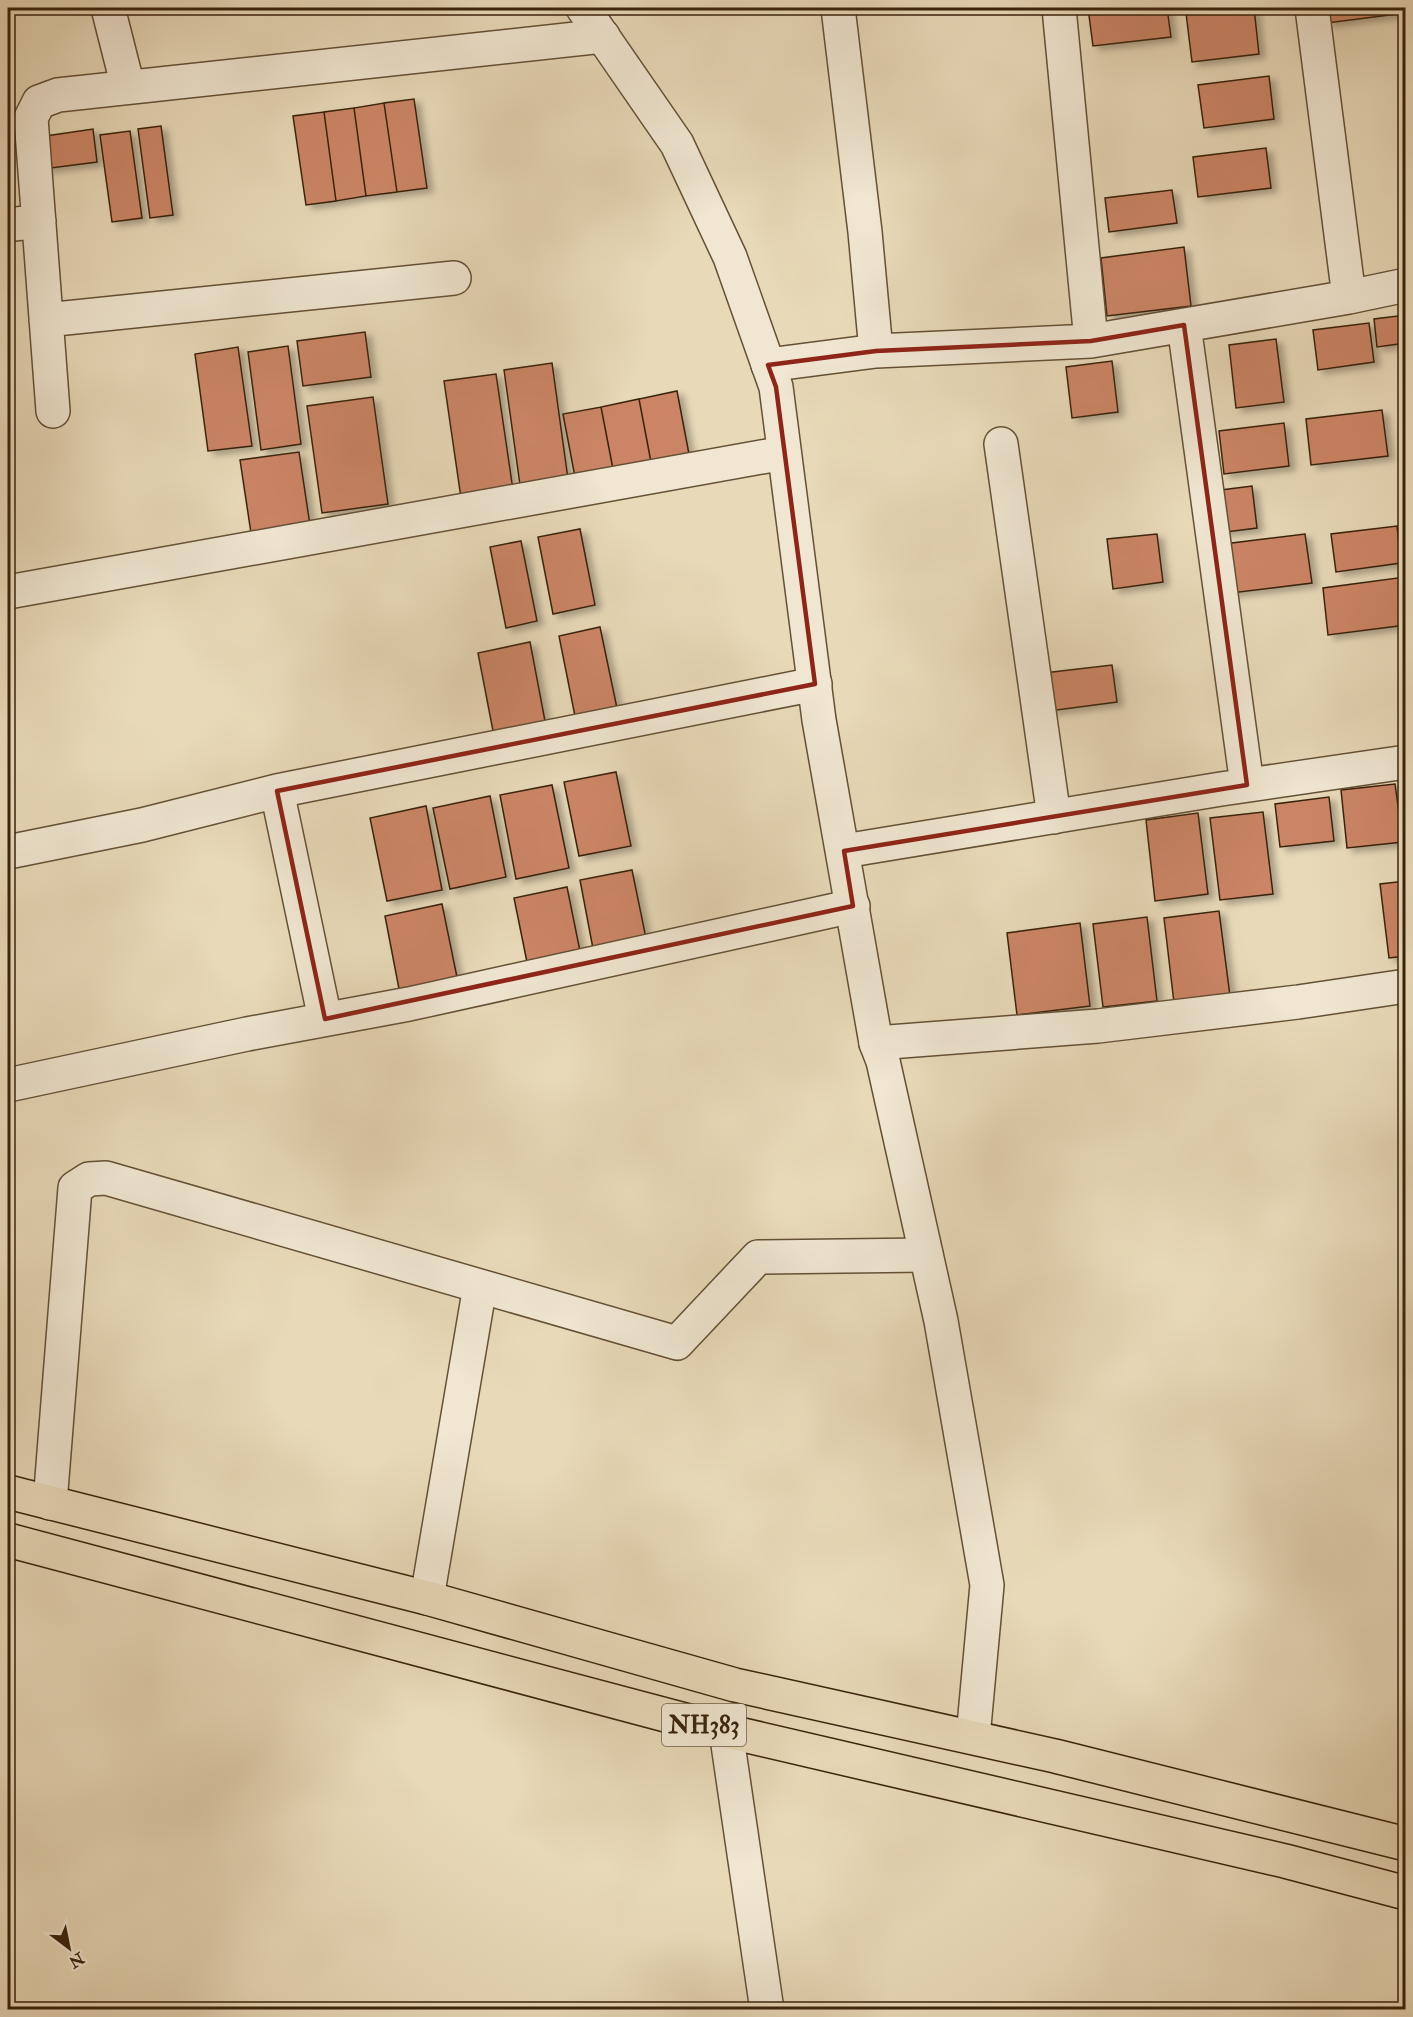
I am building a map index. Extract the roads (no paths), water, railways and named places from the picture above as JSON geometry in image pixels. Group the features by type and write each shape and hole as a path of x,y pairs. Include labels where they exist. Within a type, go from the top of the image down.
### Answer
{"highway":[{"name":"NH383","path":"8,1492 427,1598 735,1685 1055,1756 1406,1844"},
{"name":"NH383","path":"8,1540 726,1731 1046,1804 1285,1861 1406,1893"},
{"path":"1046,1804 1055,1756"}],"street":[{"path":"108,8 128,87"},
{"path":"584,8 677,144 730,257 776,387 819,720 844,851 876,1043 883,1061 941,1322 987,1585 973,1737"},
{"path":"838,8 865,232 876,351"},
{"path":"1059,8 1091,341"},
{"path":"1312,8 1349,297"},
{"path":"53,411 46,320 23,223 31,118 39,102 58,95 603,36"},
{"path":"46,320 454,278"},
{"path":"768,365 876,351 1091,341 1349,297 1406,285"},
{"path":"1184,325 1246,785"},
{"path":"1001,444 1054,817"},
{"path":"8,592 784,453"},
{"path":"8,852 142,825 277,791 814,684"},
{"path":"844,851 1246,785 1406,762"},
{"path":"277,791 325,1019"},
{"path":"8,1085 325,1019 409,1004 853,906"},
{"path":"876,1043 1098,1026 1298,1002 1406,986"},
{"path":"50,1503 75,1188 88,1179 106,1178 676,1343 758,1257 926,1255"},
{"path":"427,1598 480,1286"},
{"path":"726,1731 768,2010"}]}
